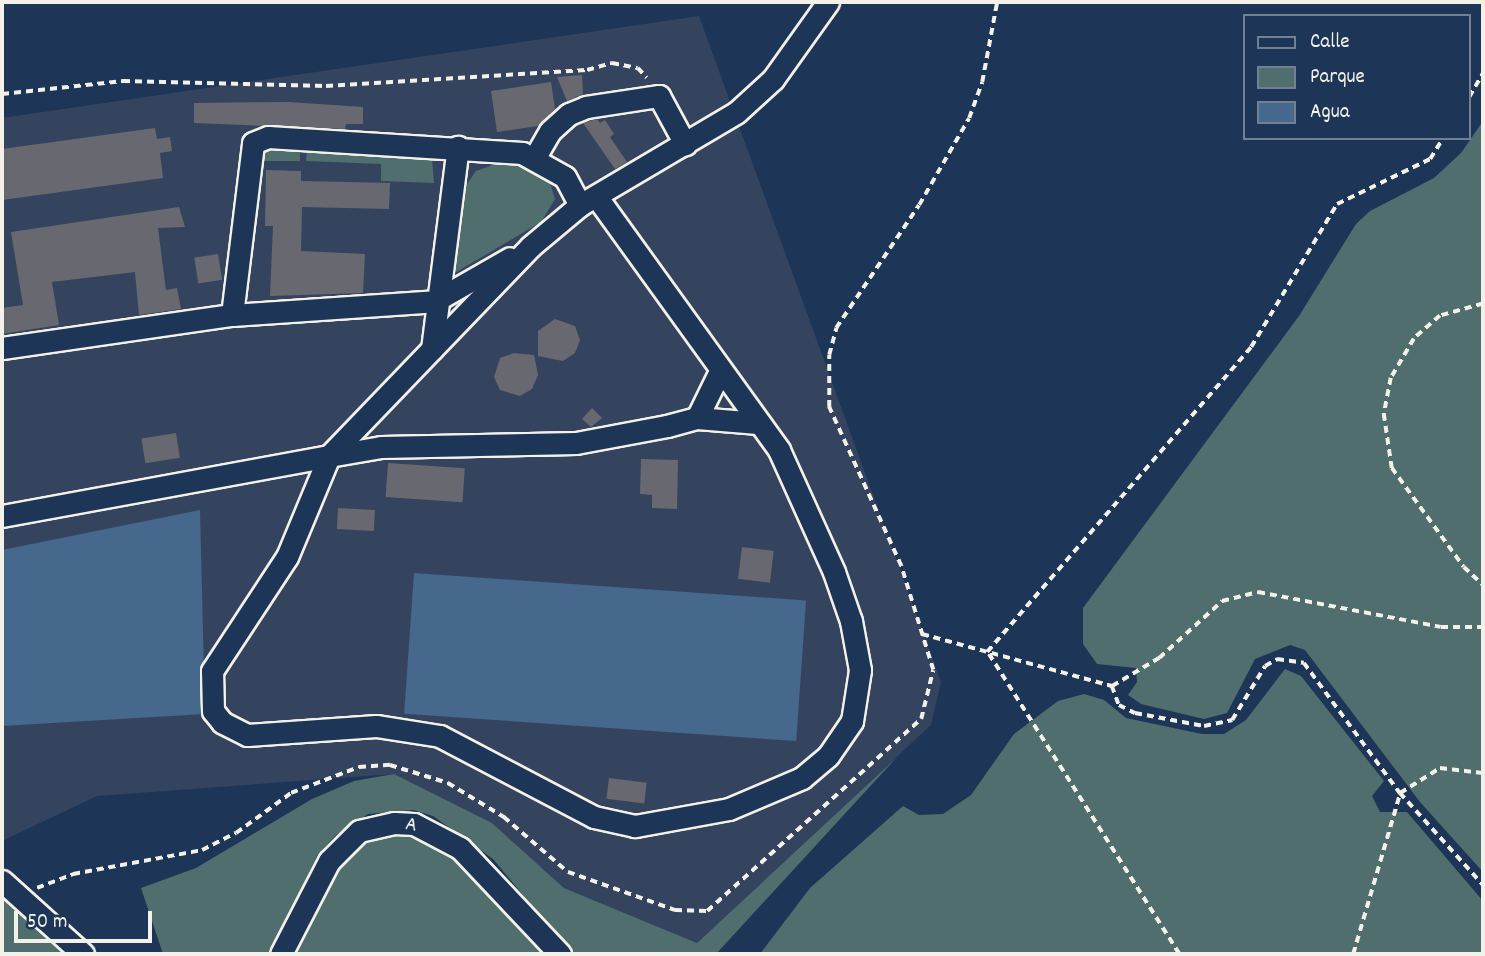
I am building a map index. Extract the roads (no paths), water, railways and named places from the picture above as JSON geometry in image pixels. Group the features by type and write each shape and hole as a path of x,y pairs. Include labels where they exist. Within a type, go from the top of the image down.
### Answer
{"street":[{"path":"232,315 253,143 268,137 458,147 535,157 565,177 588,201 779,450 851,621 860,670 852,721 828,756 802,778 729,809 635,826 594,817 440,736 376,726 247,735 222,722 211,701 212,671 287,558 329,456 531,246 588,201 737,111 773,79 828,2"},
{"path":"535,157 550,131 569,114 586,107 659,96 685,144"},
{"path":"432,349 435,301 458,147"},
{"path":"2,348 232,315 435,301 531,246"},
{"path":"697,418 720,371"},
{"path":"2,516 381,447 576,443 697,418 758,423"},
{"name":"A","path":"281,954 329,861 359,831 394,823 414,824 460,848 560,954"},
{"path":"2,881 83,954"}],"water":[{"path":"200,510 205,714 2,726 2,550"},
{"path":"414,573 806,600 796,741 404,714"}]}
